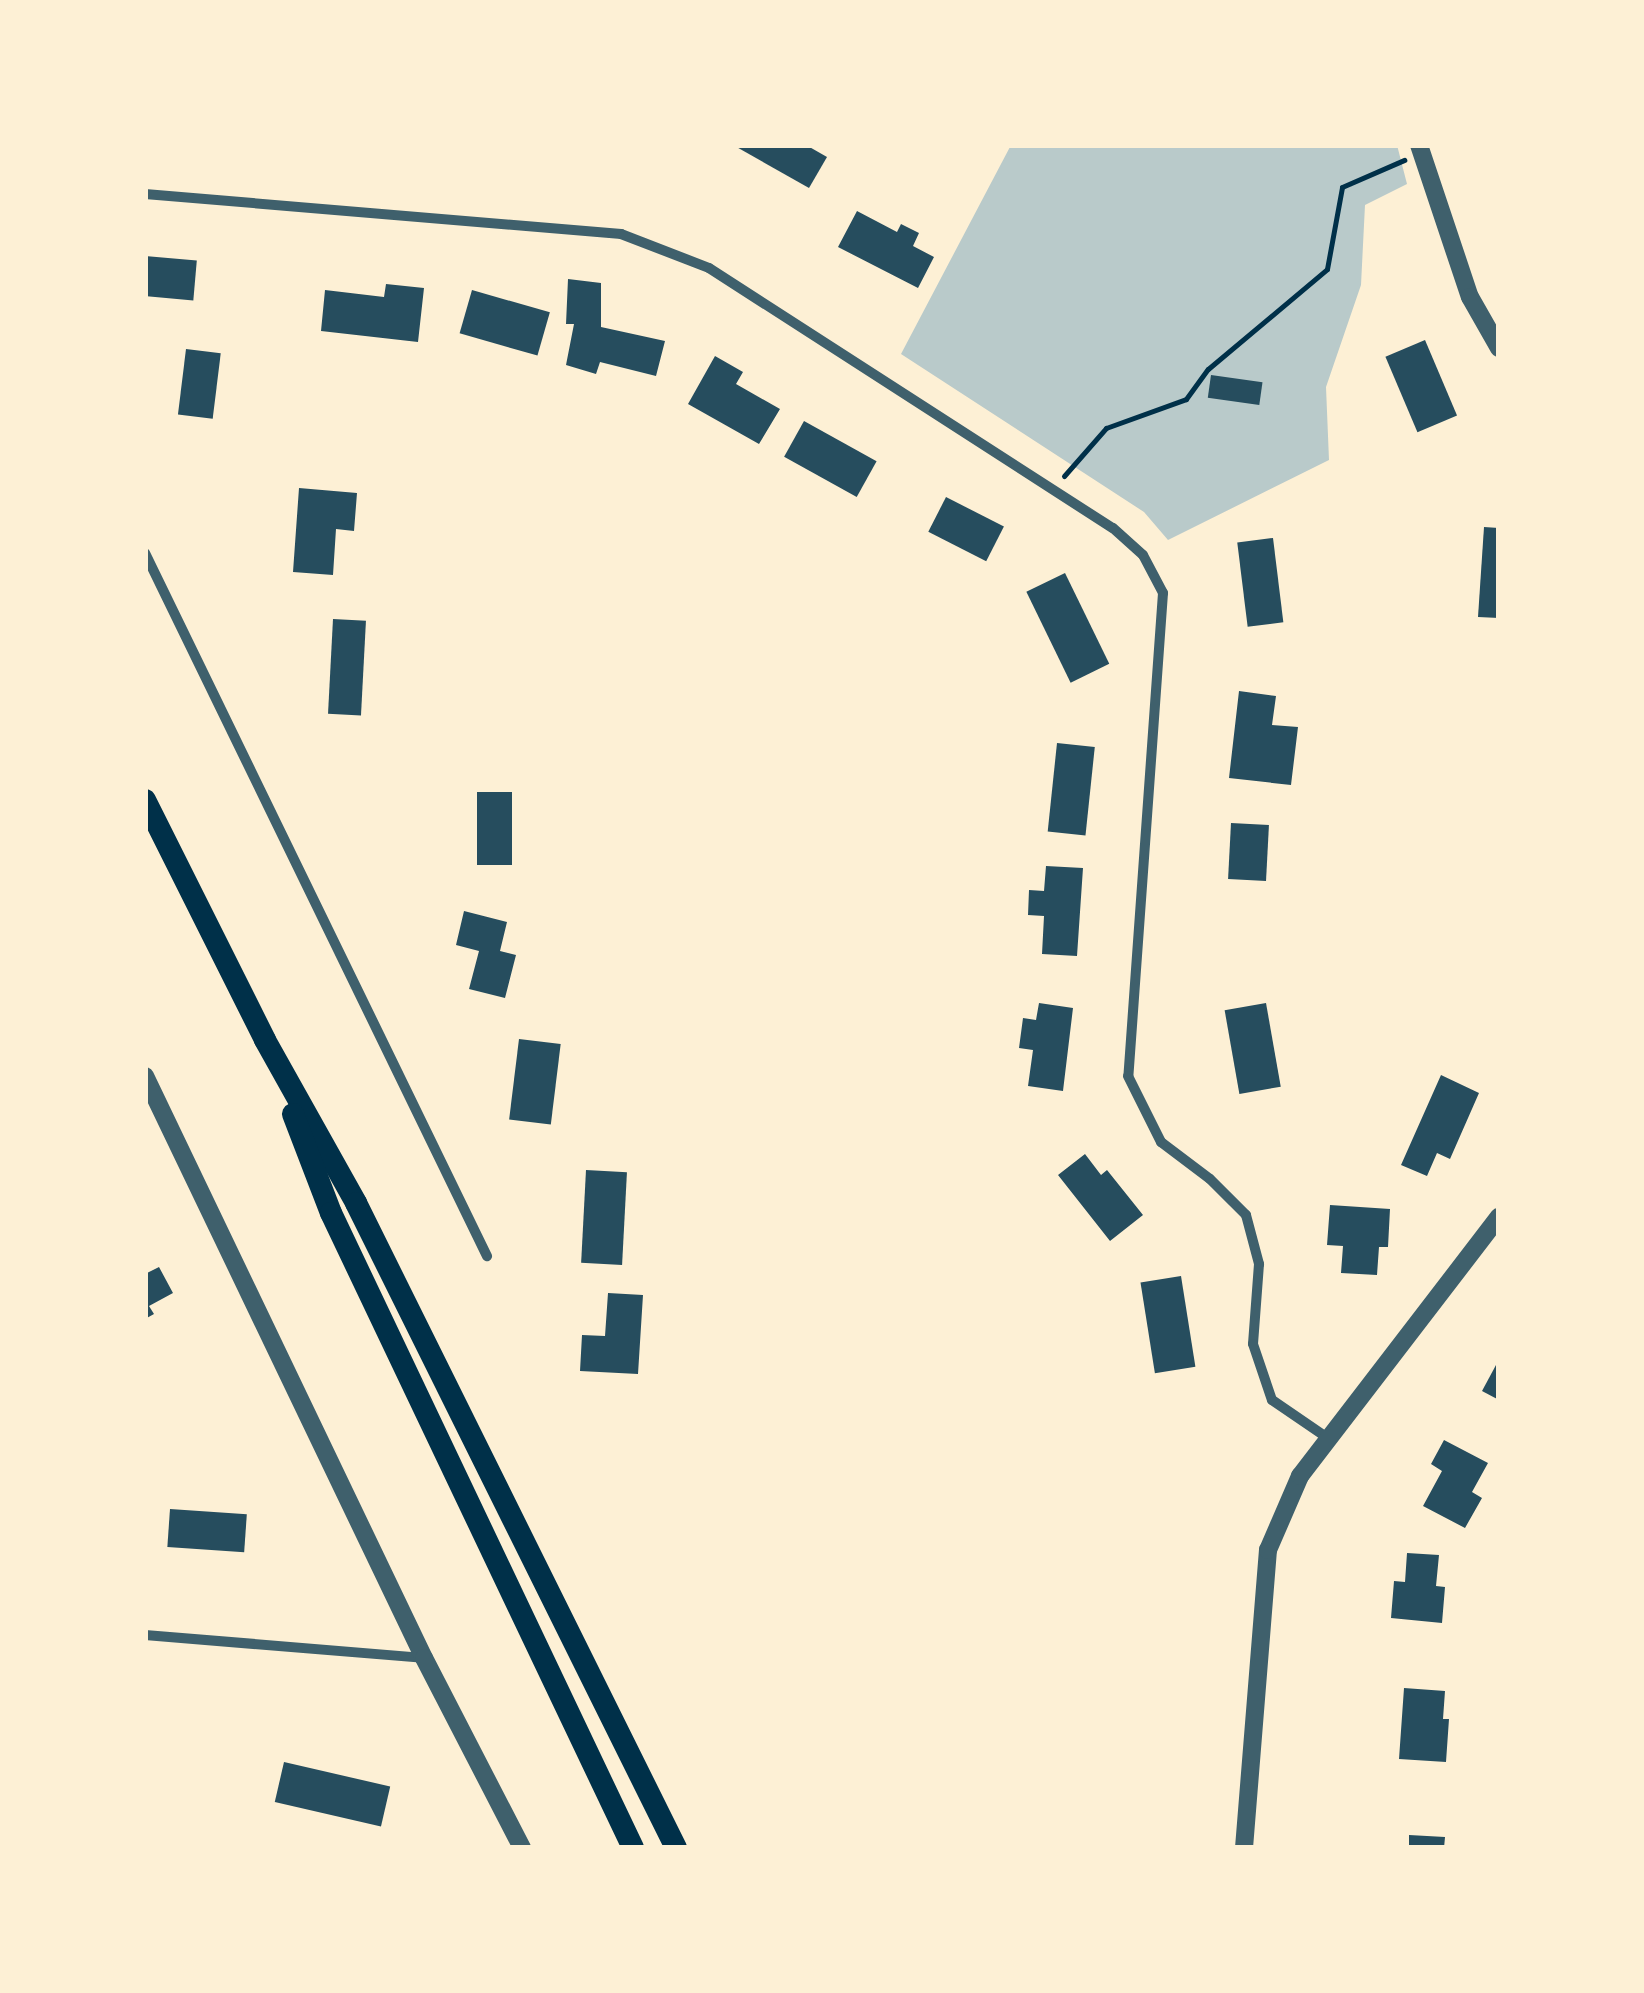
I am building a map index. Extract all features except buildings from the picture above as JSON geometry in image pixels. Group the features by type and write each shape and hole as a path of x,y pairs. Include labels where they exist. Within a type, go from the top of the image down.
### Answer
{"main road":[{"path":"145,800 265,1040 356,1203 676,1848"},
{"path":"265,1040 332,1213 633,1848"}],"street":[{"path":"1420,150 1470,297 1499,348"},
{"path":"145,194 622,234 709,268 1113,528 1143,556 1163,594 1128,1076 1161,1142 1210,1179 1246,1214 1259,1264 1252,1344 1272,1400 1329,1439"},
{"path":"145,553 487,1256"},
{"path":"145,1076 424,1658 522,1848"},
{"path":"1244,1848 1268,1550 1300,1476 1499,1216"},
{"path":"145,1636 424,1658"}],"path":[{"path":"1054,490 1081,452 1106,428 1186,399 1208,369 1327,270 1342,187 1420,150"}],"shaded area":[{"path":"1011,145 1397,145 1407,184 1365,205 1361,285 1326,387 1329,460 1168,540 1144,512 901,354"}]}
